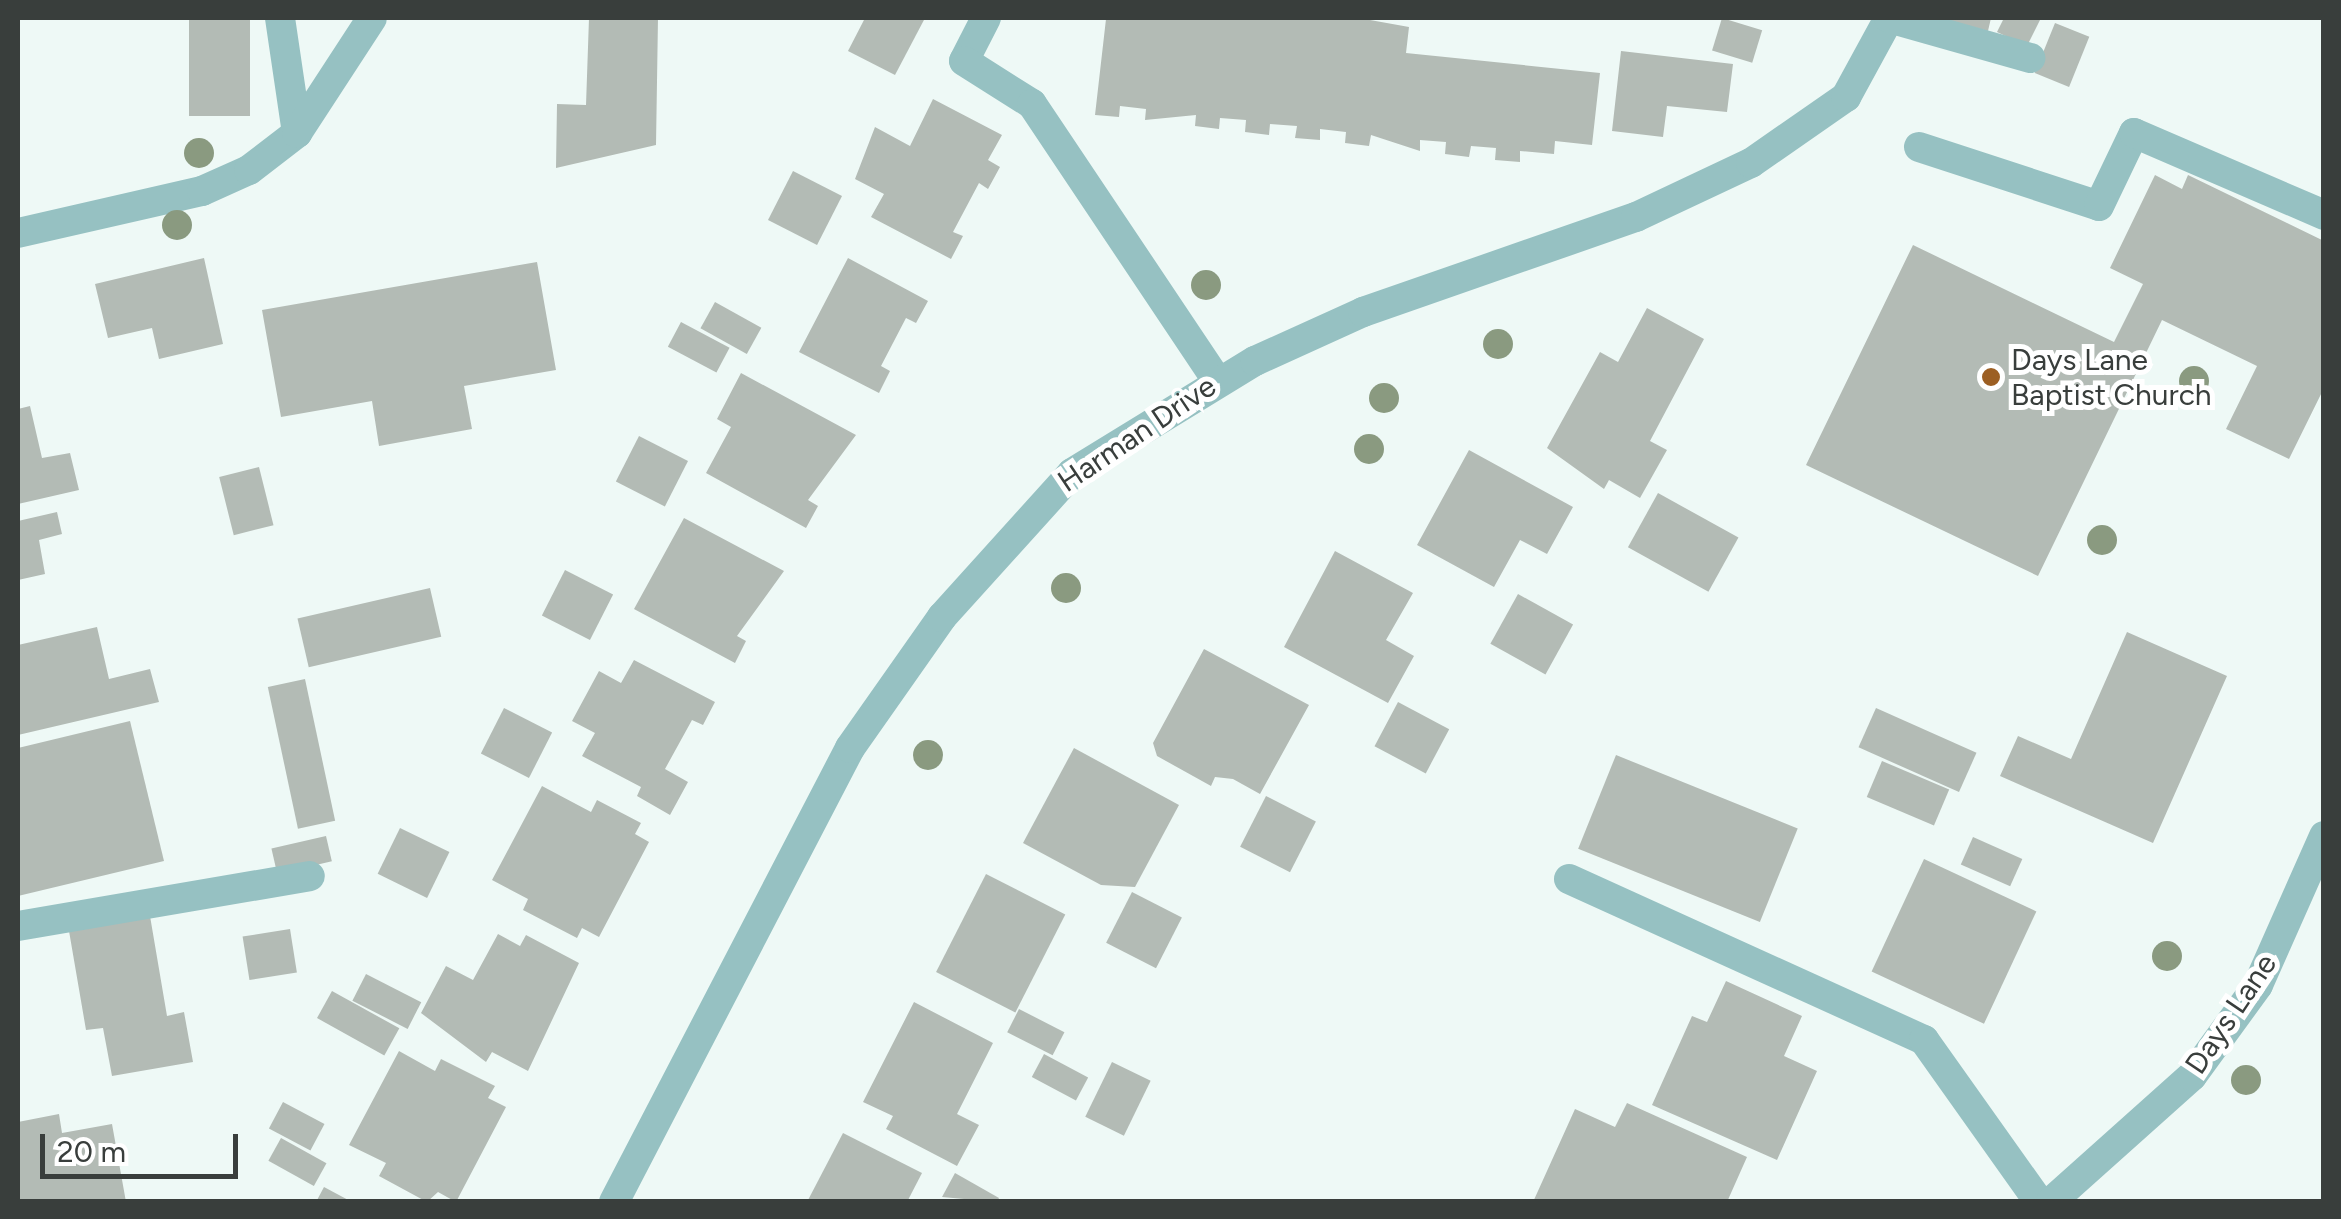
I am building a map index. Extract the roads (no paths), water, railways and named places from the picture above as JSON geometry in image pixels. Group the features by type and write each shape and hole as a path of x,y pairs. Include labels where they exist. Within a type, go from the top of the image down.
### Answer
{"street":[{"path":"280,18 297,134"},
{"path":"18,233 202,191 297,134 372,18"},
{"path":"986,18 964,60 1032,104 1216,378"},
{"path":"1889,18 2030,58"},
{"name":"Harman Drive","path":"614,1202 850,748 942,617 1072,474 1216,378 1363,312 1636,217 1751,163 1846,97 1889,18"},
{"path":"1919,147 2099,206 2134,134 2324,215"},
{"name":"Days Lane","path":"2051,1202 2192,1076 2258,985 2324,836"},
{"path":"18,926 310,876"},
{"path":"1569,879 1924,1040 2039,1202"}],"place":[{"name":"Days Lane Baptist Church","path":"1991,377"}]}
